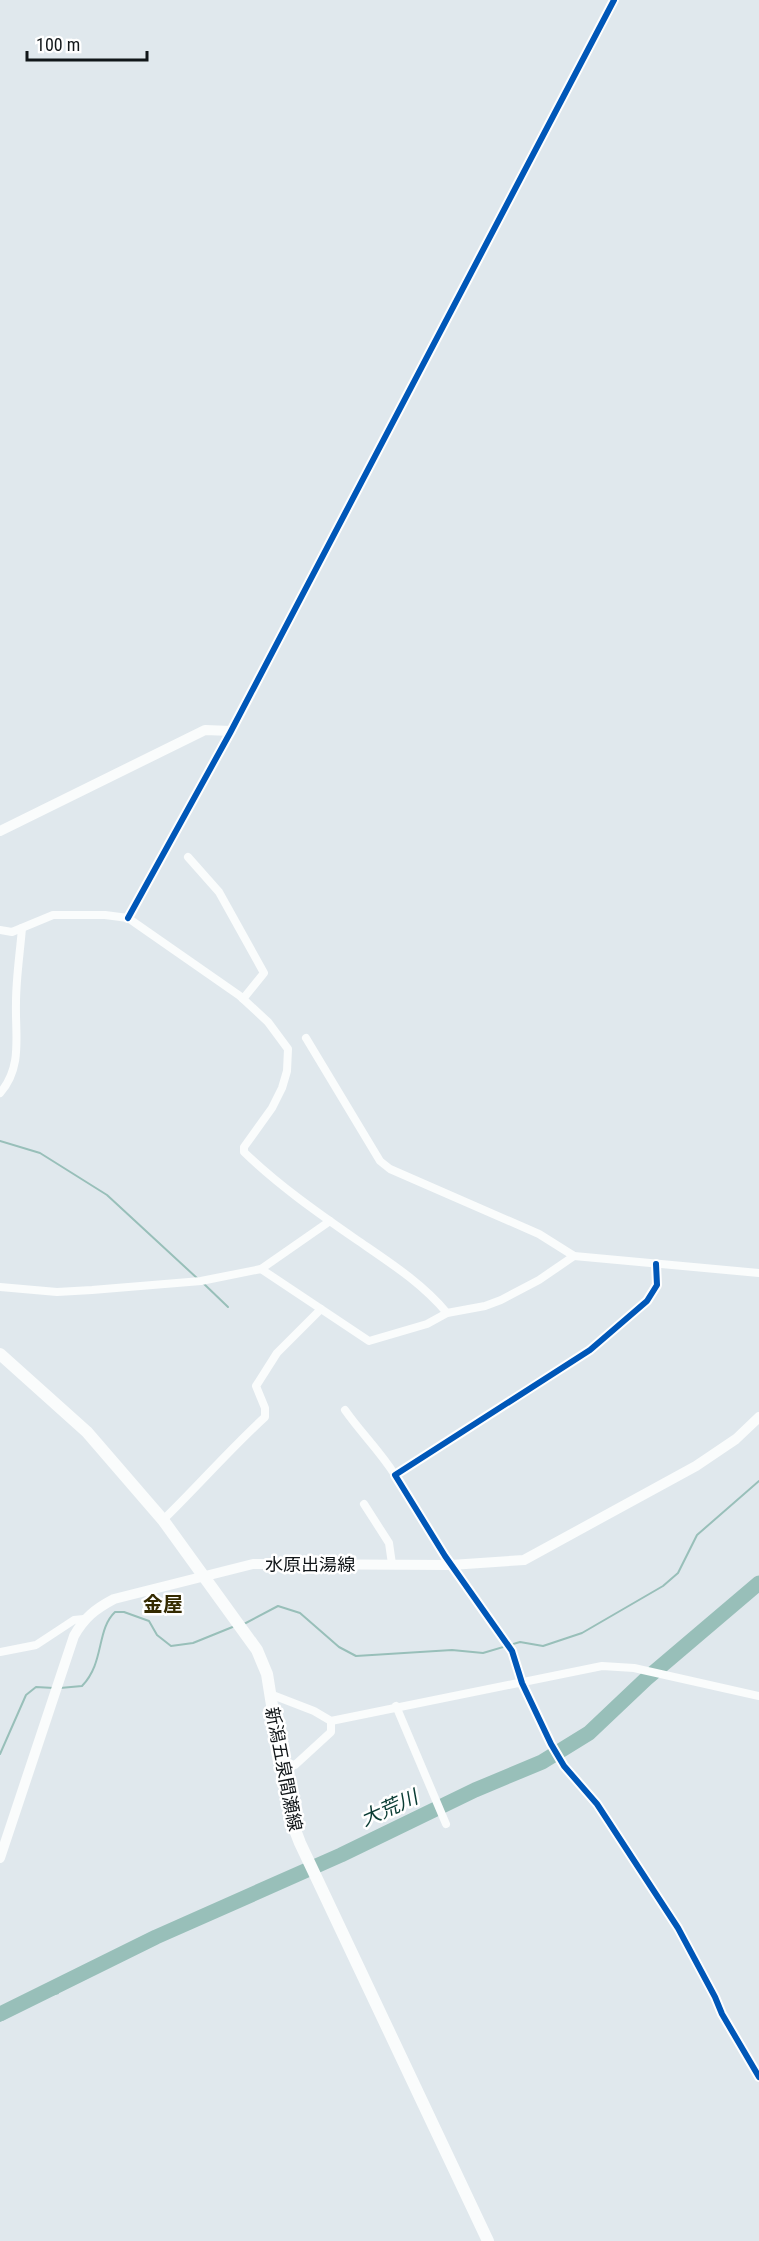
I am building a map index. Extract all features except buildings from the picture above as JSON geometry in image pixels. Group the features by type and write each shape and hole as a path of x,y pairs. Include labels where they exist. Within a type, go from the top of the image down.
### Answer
{"main road":[{"path":"0,831 205,730 231,731"},
{"name":"新潟五泉間瀬線","path":"0,1354 87,1432 163,1520 263,1661 290,1817 300,1843 488,2241"},
{"name":"水原出湯線","path":"0,1858 74,1636 84,1619 114,1599 253,1564 452,1565 524,1560 706,1460 736,1439 759,1416"}],"street":[{"path":"128,918 231,731 614,0"},
{"path":"188,857 219,892 264,973 243,999"},
{"path":"0,930 5,933 53,915 105,915 128,918 243,999 268,1022 288,1049 287,1071 282,1088 272,1108 244,1147 244,1152 330,1221 404,1272 431,1294 447,1313"},
{"path":"0,1093 11,1078 16,1061 16,1002 22,928"},
{"path":"306,1038 385,1165 463,1202 540,1234 574,1256 759,1273"},
{"path":"0,1287 57,1292 199,1281 261,1269 330,1221"},
{"path":"261,1269 369,1341 427,1324 447,1313 485,1306 501,1300 539,1280 574,1256"},
{"path":"395,1475 590,1350 646,1301 655,1290 656,1264"},
{"path":"163,1520 212,1473 227,1452 265,1417 265,1408 256,1386 277,1353 321,1309"},
{"path":"345,1410 360,1431 378,1448 452,1565 511,1649 522,1683 551,1744 564,1766 597,1804 678,1928 715,1996 722,2014 759,2077"},
{"path":"364,1504 389,1543 392,1564"},
{"path":"0,1652 36,1645 74,1620 84,1619"},
{"path":"270,1694 314,1711 331,1721 602,1666 634,1668 759,1696"},
{"path":"396,1706 446,1823"},
{"path":"282,1761 295,1765 331,1732 331,1721"}],"shaded area":[{"path":"54,1983 59,1994 47,1997 0,2022 0,2008"}],"waterway":[{"path":"0,1141 40,1153 107,1195 198,1279"},
{"path":"202,1282 228,1307"},
{"path":"244,1624 278,1606 300,1613 339,1647 356,1656 452,1650 483,1653 520,1642 543,1646 582,1633 663,1586 678,1573 697,1535 759,1481"},
{"name":"大荒川","path":"0,2014 156,1937 341,1855 475,1790 542,1762 589,1733 646,1679 759,1583"},
{"path":"60,1688 82,1686 89,1677 98,1657 105,1628 115,1612 124,1612 149,1621 157,1635 171,1646 193,1643 235,1626"},
{"path":"0,1754 26,1695 36,1687 54,1688"}],"cycle path":[{"path":"128,918 230,733 614,0"},
{"path":"656,1264 657,1285 647,1301 590,1350 395,1475 445,1556 512,1651 522,1683 551,1744 564,1766 597,1804 678,1928 722,2014 759,2077"}],"district":[{"name":"金屋","path":"163,1604"}]}
